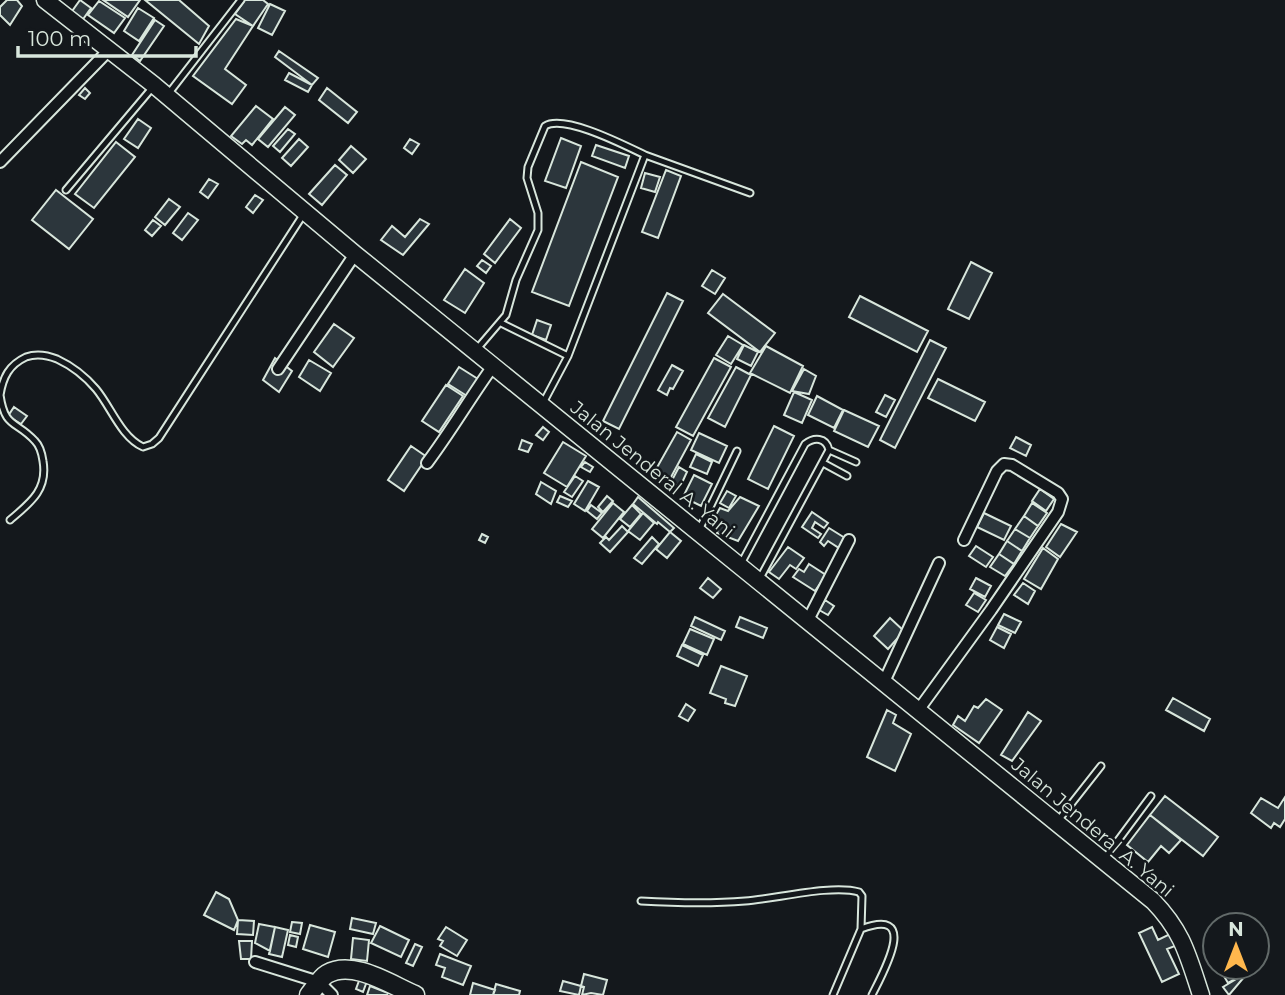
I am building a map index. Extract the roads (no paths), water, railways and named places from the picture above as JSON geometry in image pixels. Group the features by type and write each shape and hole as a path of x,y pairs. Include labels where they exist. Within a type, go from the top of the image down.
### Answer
{"main road":[{"name":"Jalan Jenderal A. Yani","path":"45,0 154,85 541,407 1103,860 1168,917 1182,938 1201,995"},
{"path":"314,988 327,974 344,970 360,972 415,995"}],"street":[{"path":"0,162 109,50"},
{"path":"278,369 355,254"},
{"path":"427,463 493,366"},
{"path":"917,712 1058,512 1062,499 1058,493 1012,465 1004,464 997,471 964,540"},
{"path":"807,622 849,540"},
{"path":"883,684 939,563"},
{"path":"255,962 332,995"}],"lane":[{"path":"167,96 241,0"},
{"path":"65,190 154,85"},
{"path":"475,351 506,315 516,280 538,230 538,213 527,178 528,167 545,126 559,122 606,137 645,155 750,193"},
{"path":"541,407 568,356 645,155"},
{"path":"10,520 41,492 44,466 37,443 8,420 3,411 0,395 3,378 16,362 33,354 49,355 72,366 96,388 133,442 143,447 152,444 159,438 305,212"},
{"path":"501,323 568,356"},
{"path":"739,566 804,444 822,439 829,450 758,581"},
{"path":"829,450 856,462"},
{"path":"698,531 737,451"},
{"path":"823,463 847,476"},
{"path":"1057,822 1101,766"},
{"path":"1103,860 1151,796"},
{"path":"641,901 700,904 849,890 861,894 861,929 833,995"},
{"path":"861,929 876,924 887,926 895,936 893,952 872,995"}]}
